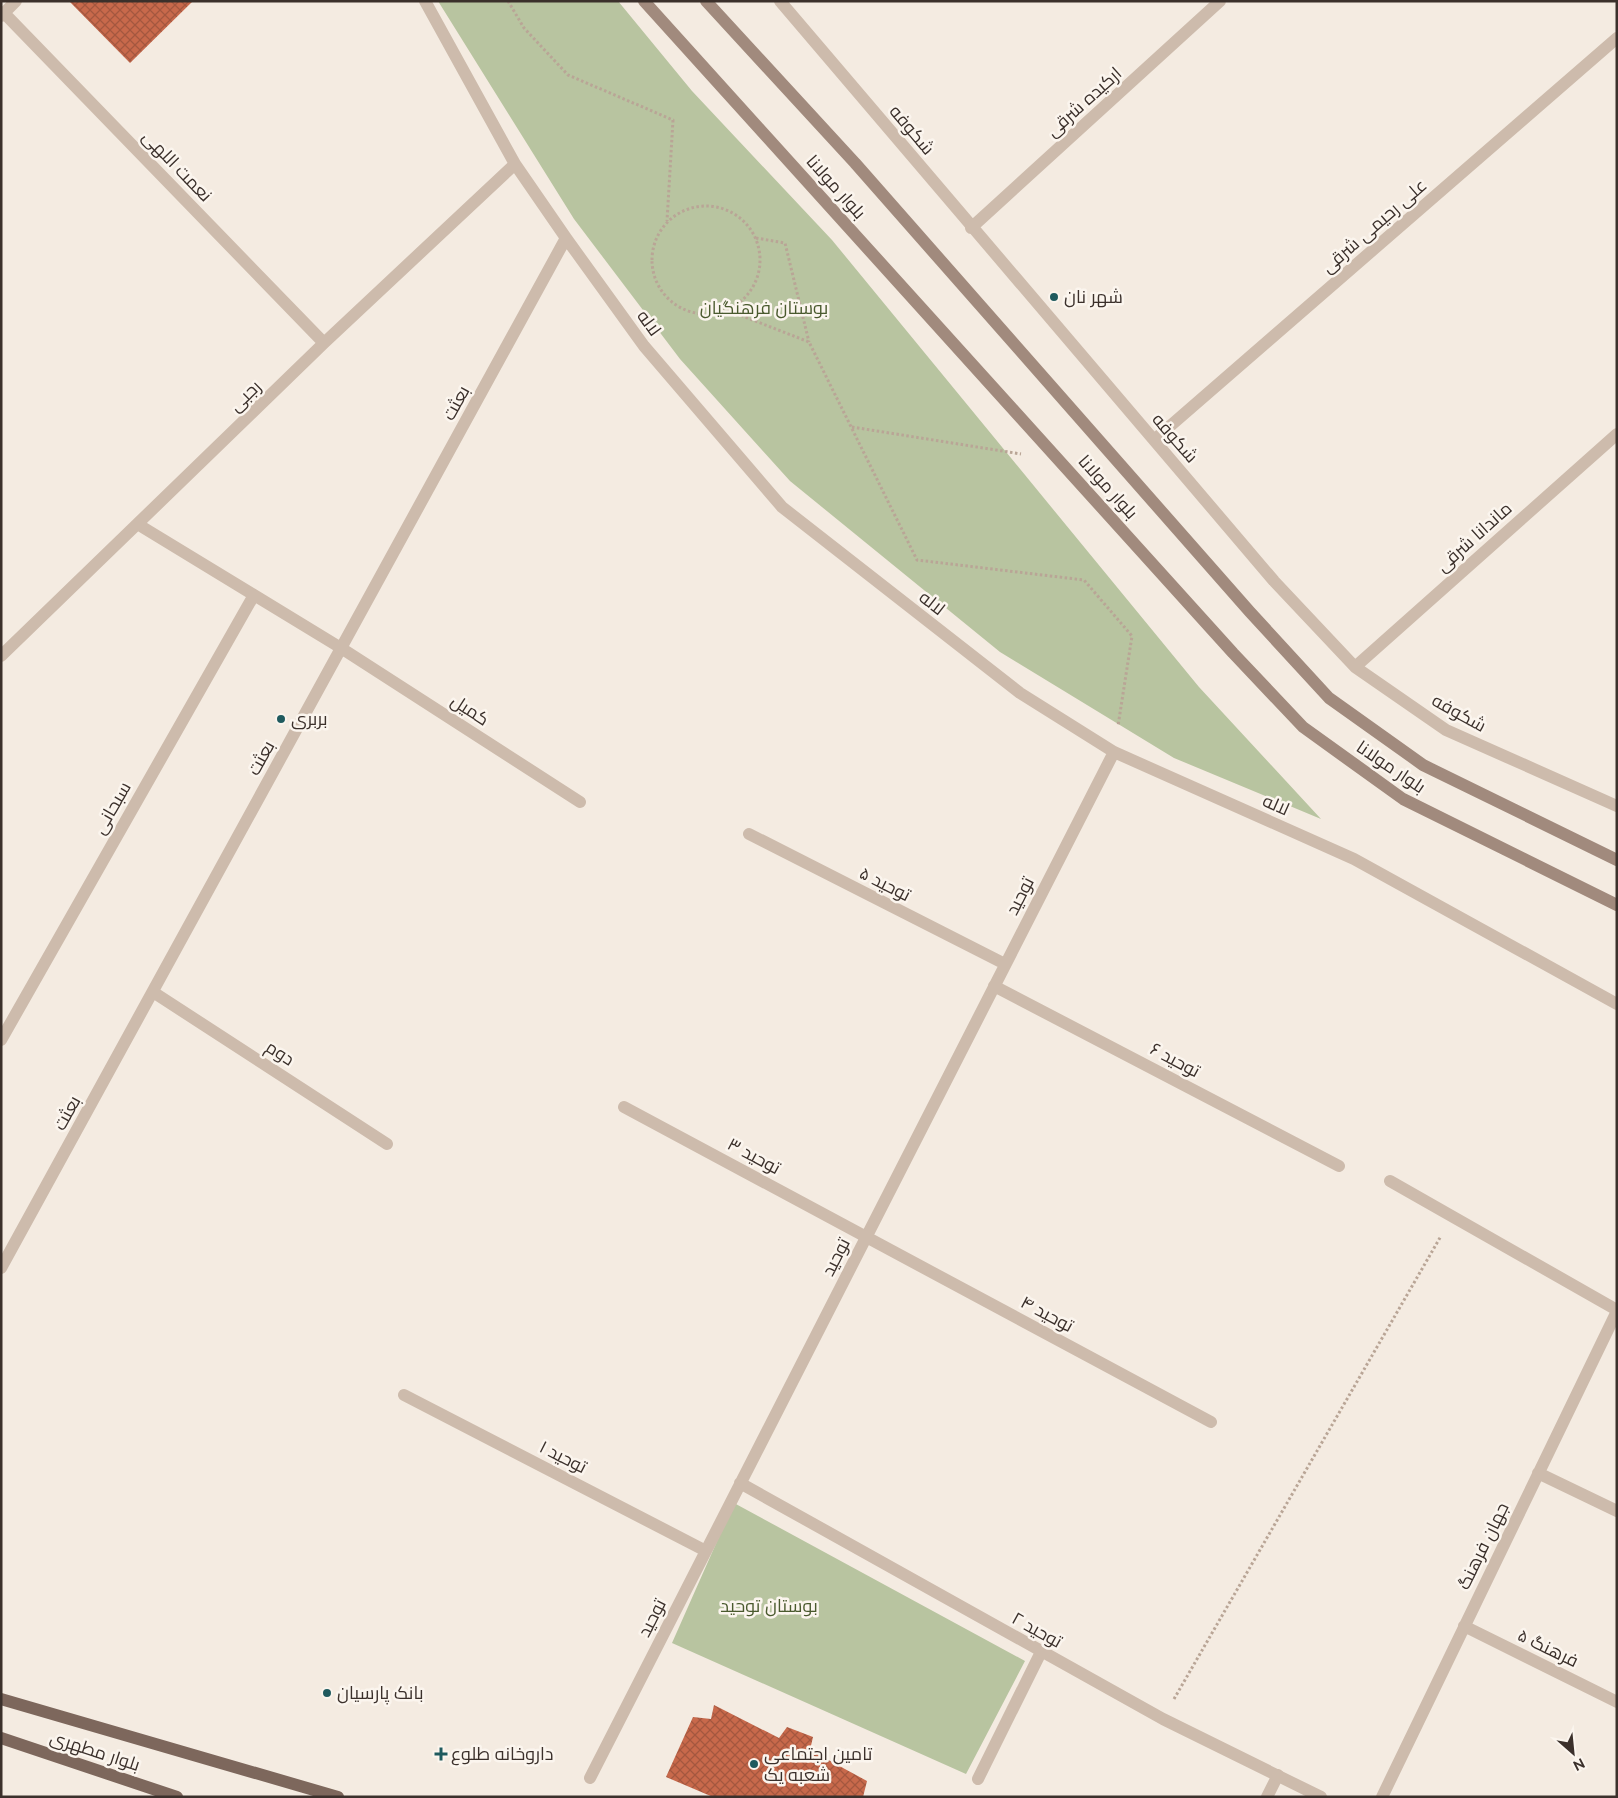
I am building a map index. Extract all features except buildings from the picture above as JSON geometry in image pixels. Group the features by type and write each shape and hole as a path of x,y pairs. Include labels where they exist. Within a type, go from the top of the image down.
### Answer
{"main road":[{"name":"بلوار مولانا","path":"644,1 1303,727 1403,799 1617,905"},
{"name":"بلوار مولانا","path":"706,1 856,162 1250,612 1329,698 1423,766 1617,860"},
{"path":"1,1699 338,1797"},
{"name":"بلوار مطهری","path":"1,1738 177,1797"}],"street":[{"path":"3,14 16,1"},
{"name":"لاله","path":"425,1 515,164 566,238 644,346 782,507 1020,693 1114,752 1354,859 1617,1004"},
{"name":"شکوفه","path":"780,1 971,228 1274,581 1355,667 1446,730 1617,806"},
{"name":"ارکیده شرقی","path":"971,228 1220,1"},
{"name":"نعمت اللهی","path":"3,14 324,343"},
{"name":"علی رحیمی شرقی","path":"1154,440 1617,38"},
{"name":"رجبی","path":"1,656 324,343 515,164"},
{"name":"بعثت","path":"1,1268 566,238"},
{"name":"ماندانا شرقی","path":"1355,667 1617,434"},
{"name":"کمیل","path":"138,525 341,648 580,802"},
{"name":"سبحانی","path":"1,1040 254,595"},
{"name":"توحید","path":"590,1778 1114,752"},
{"name":"توحید ۵","path":"749,834 1005,964"},
{"name":"توحید ۶","path":"994,986 1339,1166"},
{"name":"دوم","path":"152,992 387,1144"},
{"name":"توحید ۳","path":"624,1107 867,1236"},
{"path":"1390,1181 1617,1310"},
{"name":"توحید ۴","path":"867,1236 1211,1422"},
{"name":"جهان فرهنگ","path":"1382,1797 1617,1310"},
{"name":"توحید ۱","path":"404,1396 706,1550"},
{"path":"1538,1473 1617,1511"},
{"name":"توحید ۲","path":"740,1483 1041,1652 1163,1718 1321,1797"},
{"name":"فرهنگ ۵","path":"1464,1626 1617,1702"},
{"path":"978,1779 1041,1652"},
{"path":"1267,1797 1278,1775"}],"path":[{"path":"508,1 524,28 568,75 673,120 667,222"},
{"path":"705,205 726,209 744,220 756,238 761,259 757,280 745,298 727,310 706,314 685,310 667,298 655,281 651,260 655,239 667,222 684,210 705,205"},
{"path":"756,238 786,243 809,342 917,560 1084,580 1132,636 1114,752"},
{"path":"727,310 809,342"},
{"path":"851,426 1060,460"},
{"path":"1163,1718 1452,1216"}],"green space":[{"name":"بوستان فرهنگیان","path":"438,1 618,1 692,91 832,240 1199,687 1321,819 1174,758 1000,652 790,481 680,359 574,219"},
{"name":"بوستان توحید","path":"734,1503 1025,1661 966,1774 672,1643"}],"place":[{"name":"شهر نان","path":"1054,297"},
{"name":"بربری","path":"281,719"},
{"name":"بانک پارسیان","path":"327,1693"},
{"name":"داروخانه طلوع","path":"441,1754"},
{"name":"تامین اجتماعی شعبه یک","path":"754,1764"}]}
